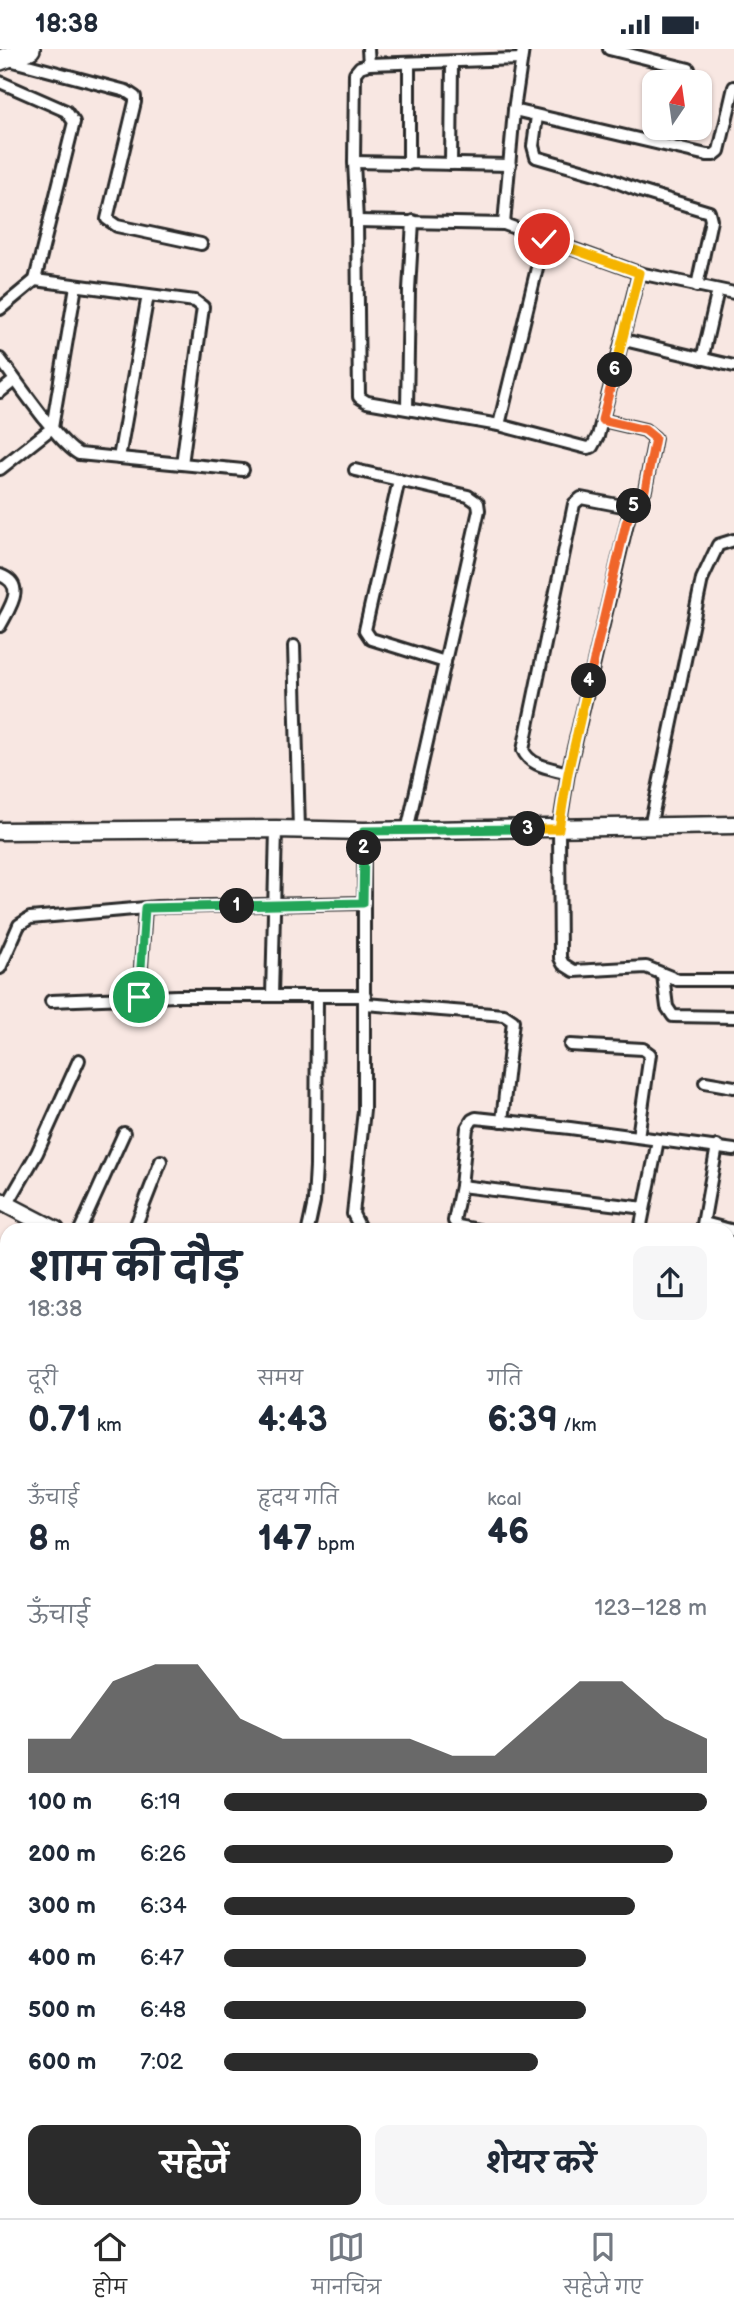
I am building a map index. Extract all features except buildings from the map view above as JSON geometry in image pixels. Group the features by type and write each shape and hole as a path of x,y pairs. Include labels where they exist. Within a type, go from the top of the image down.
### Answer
{"highway":[{"path":"3,59 30,49"}],"street":[{"path":"368,49 369,64"},
{"path":"609,49 640,53 688,69"},
{"path":"504,224 522,54 452,62 369,64 357,69 354,162 359,397 367,402 499,425 587,448 592,447 596,442 624,340 639,273"},
{"path":"3,59 126,91 135,97 107,219 117,226 201,244"},
{"path":"451,164 452,62"},
{"path":"409,164 410,63"},
{"path":"0,82 66,111 74,122 34,281 0,309"},
{"path":"514,110 714,155 719,151 734,87"},
{"path":"537,116 533,146 536,156 709,212 711,220 697,286"},
{"path":"354,162 510,165"},
{"path":"357,221 504,224 639,273 734,293"},
{"path":"407,408 408,290 412,221"},
{"path":"499,425 544,239"},
{"path":"34,281 198,302 204,310 182,464"},
{"path":"0,470 52,428 76,286"},
{"path":"702,359 718,290"},
{"path":"119,458 148,295"},
{"path":"624,340 734,366"},
{"path":"0,359 52,428 74,451 86,456 243,470"},
{"path":"0,392 15,380"},
{"path":"602,420 645,430 655,438 645,490 626,523 568,773 559,829 560,958 563,964 574,971 649,967 663,975 684,981 734,980"},
{"path":"355,470 468,496 478,503 479,510 407,831"},
{"path":"399,480 365,630 371,639 445,662"},
{"path":"568,773 535,763 526,758 523,750 574,504 585,498 633,508"},
{"path":"650,827 702,579 718,545 734,540"},
{"path":"0,575 15,586 16,594 0,625"},
{"path":"294,646 299,830"},
{"path":"0,831 407,831 734,825"},
{"path":"272,996 276,829"},
{"path":"358,1223 353,1214 364,1110 364,831"},
{"path":"0,968 4,948 19,925 30,918 145,908 363,903"},
{"path":"139,997 145,908"},
{"path":"663,975 667,1007 673,1016 734,1017"},
{"path":"310,1223 316,1166 317,996"},
{"path":"51,1001 139,997 317,996 504,1015 513,1021 502,1121"},
{"path":"570,1045 643,1049 650,1054 638,1137"},
{"path":"43,1223 4,1203 42,1144 79,1061"},
{"path":"705,1082 734,1087"},
{"path":"455,1223 467,1128 476,1118 734,1150"},
{"path":"83,1223 124,1133"},
{"path":"641,1223 658,1140"},
{"path":"704,1223 717,1146"},
{"path":"137,1223 161,1161"},
{"path":"460,1186 644,1208"}],"route":[{"path":"139,997 145,908 363,903 364,831 559,829 581,712 626,523 645,490 655,438 645,430 602,420 639,273 544,239"}]}
